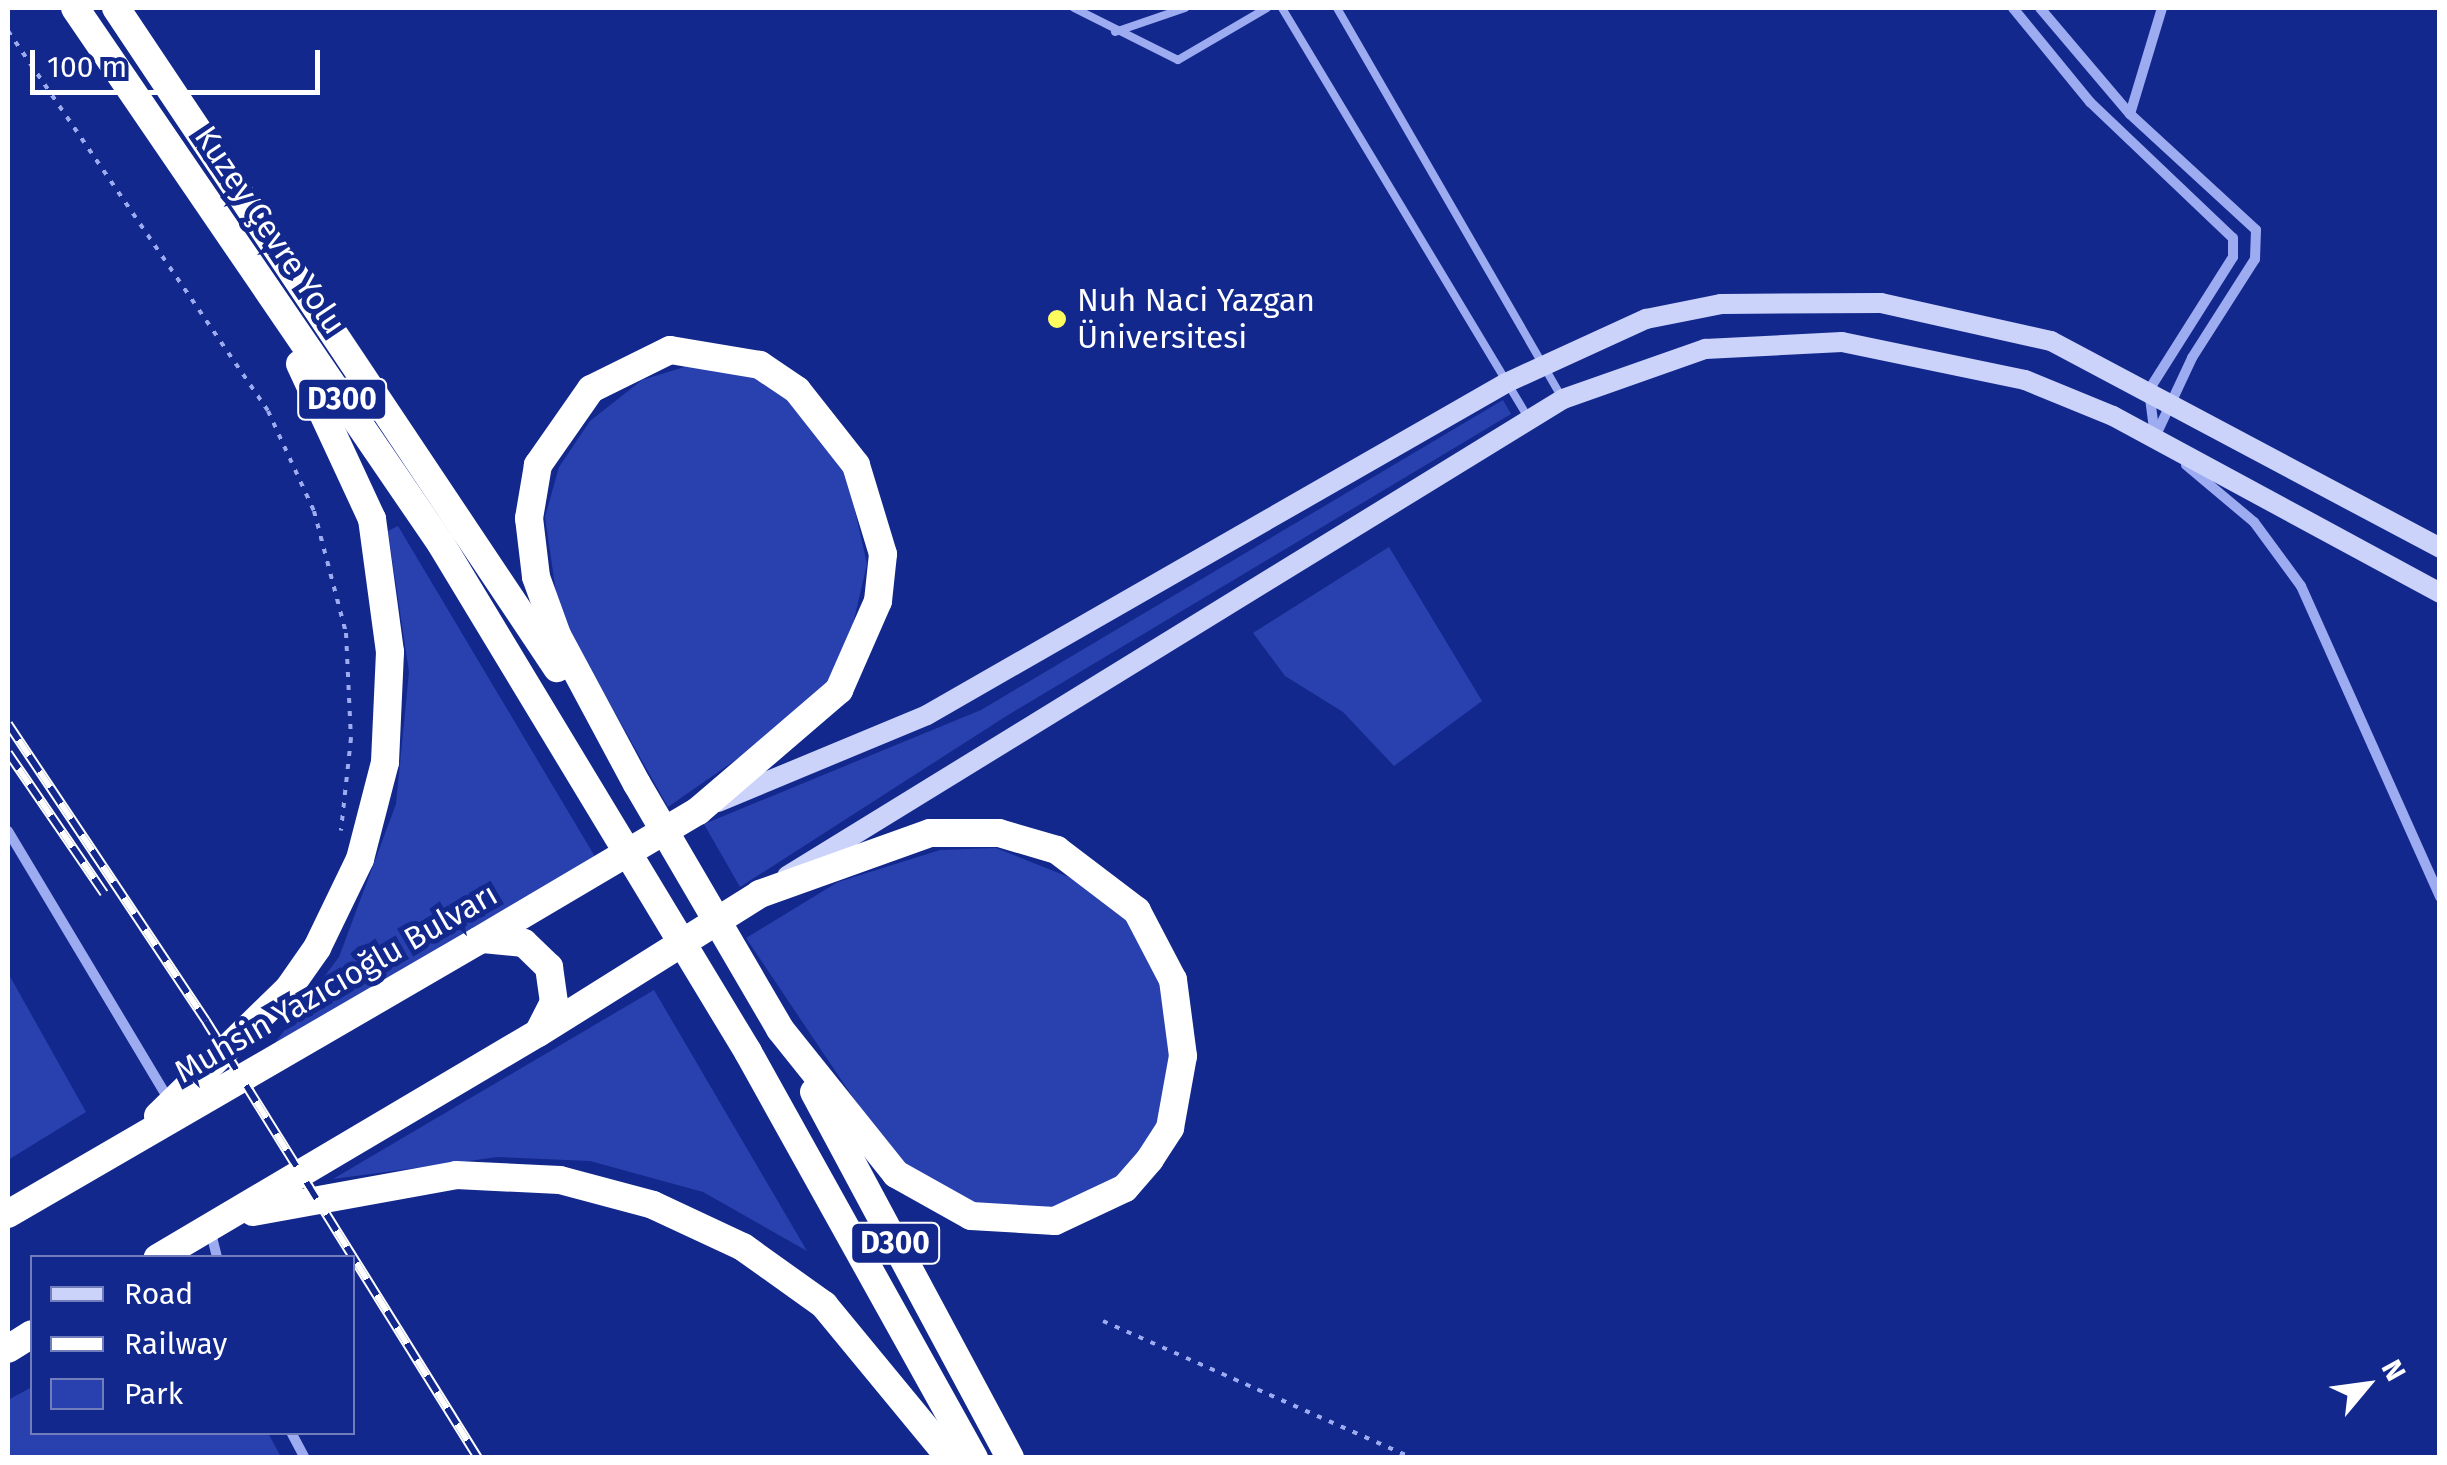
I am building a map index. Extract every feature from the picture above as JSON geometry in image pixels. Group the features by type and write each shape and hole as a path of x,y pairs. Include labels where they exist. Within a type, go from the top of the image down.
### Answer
{"highway":[{"name":"Kuzey Çevre Yolu","path":"75,8 440,544 748,1052 974,1458"},
{"name":"Kuzey Çevre Yolu","path":"116,8 637,784"},
{"path":"124,77 344,448 372,519 390,652 384,762 341,904 289,988 130,1144"},
{"name":"Muhsin Yazıcıoğlu Bulvarı","path":"8,1214 698,811 839,690 878,601 883,554 868,494 830,424 760,365 714,351 670,350 591,389 538,465 529,518 536,578 637,784"},
{"name":"D300","path":"637,784 780,1030 1010,1458"},
{"path":"163,1255 538,1032 760,894 930,833 1000,834 1057,850 1108,881 1157,944 1173,980 1183,1056 1170,1128 1125,1188 1054,1221 1013,1223 930,1201 896,1174 780,1030"},
{"path":"478,941 513,938 549,967 554,1002 538,1032"},
{"path":"209,1226 337,1190 456,1175 607,1190 743,1247 824,1305 950,1458"},
{"path":"8,1349 30,1335"}],"street":[{"path":"2014,8 2090,102 2233,238 2233,256 2148,390 2155,438 2254,522 2301,586 2440,898"},
{"path":"2130,114 2162,8"},
{"path":"2045,11 2130,114 2245,214 2258,240 2155,438"},
{"path":"698,811 926,714 1506,383 1686,309 1850,300 2034,336 2172,402 2440,548"},
{"path":"760,894 951,767 1563,398 1681,354 1842,342 1993,369 2155,438 2440,593"},
{"path":"8,831 170,1104"},
{"path":"209,1226 216,1255"},
{"path":"294,1435 306,1458"}],"lane":[{"path":"1074,8 1115,32 1178,60 1266,8"},
{"path":"1115,32 1185,8"},
{"path":"1282,8 1529,419"},
{"path":"1337,8 1563,398"}],"path":[{"path":"8,31 268,411 314,511 349,668 338,844"},
{"path":"1103,1322 1412,1458"}],"green space":[{"path":"691,365 746,372 783,393 846,471 867,564 844,663 807,710 668,807 559,613 545,517 559,467 590,421 642,380"},
{"path":"1503,400 1511,414 1008,715 740,887 704,824 981,710"},
{"path":"398,526 597,860 272,1047 339,957 396,804 409,672 388,531"},
{"path":"1389,547 1482,701 1394,766 1343,712 1285,676 1253,633"},
{"path":"996,848 1101,890 1144,938 1172,1016 1167,1115 1129,1171 1046,1214 947,1198 889,1151 746,938 838,882 940,850"},
{"path":"8,973 86,1112 8,1160"},
{"path":"654,990 807,1251 703,1192 590,1161 498,1157 333,1179"},
{"path":"30,1388 30,1435 269,1435 281,1457 8,1457 8,1400"}],"railway":[{"path":"8,724 206,1021 352,1255"},
{"path":"8,753 104,893"},
{"path":"355,1260 478,1458"}],"place":[{"name":"Nuh Naci Yazgan Üniversitesi","path":"1057,319"}]}
